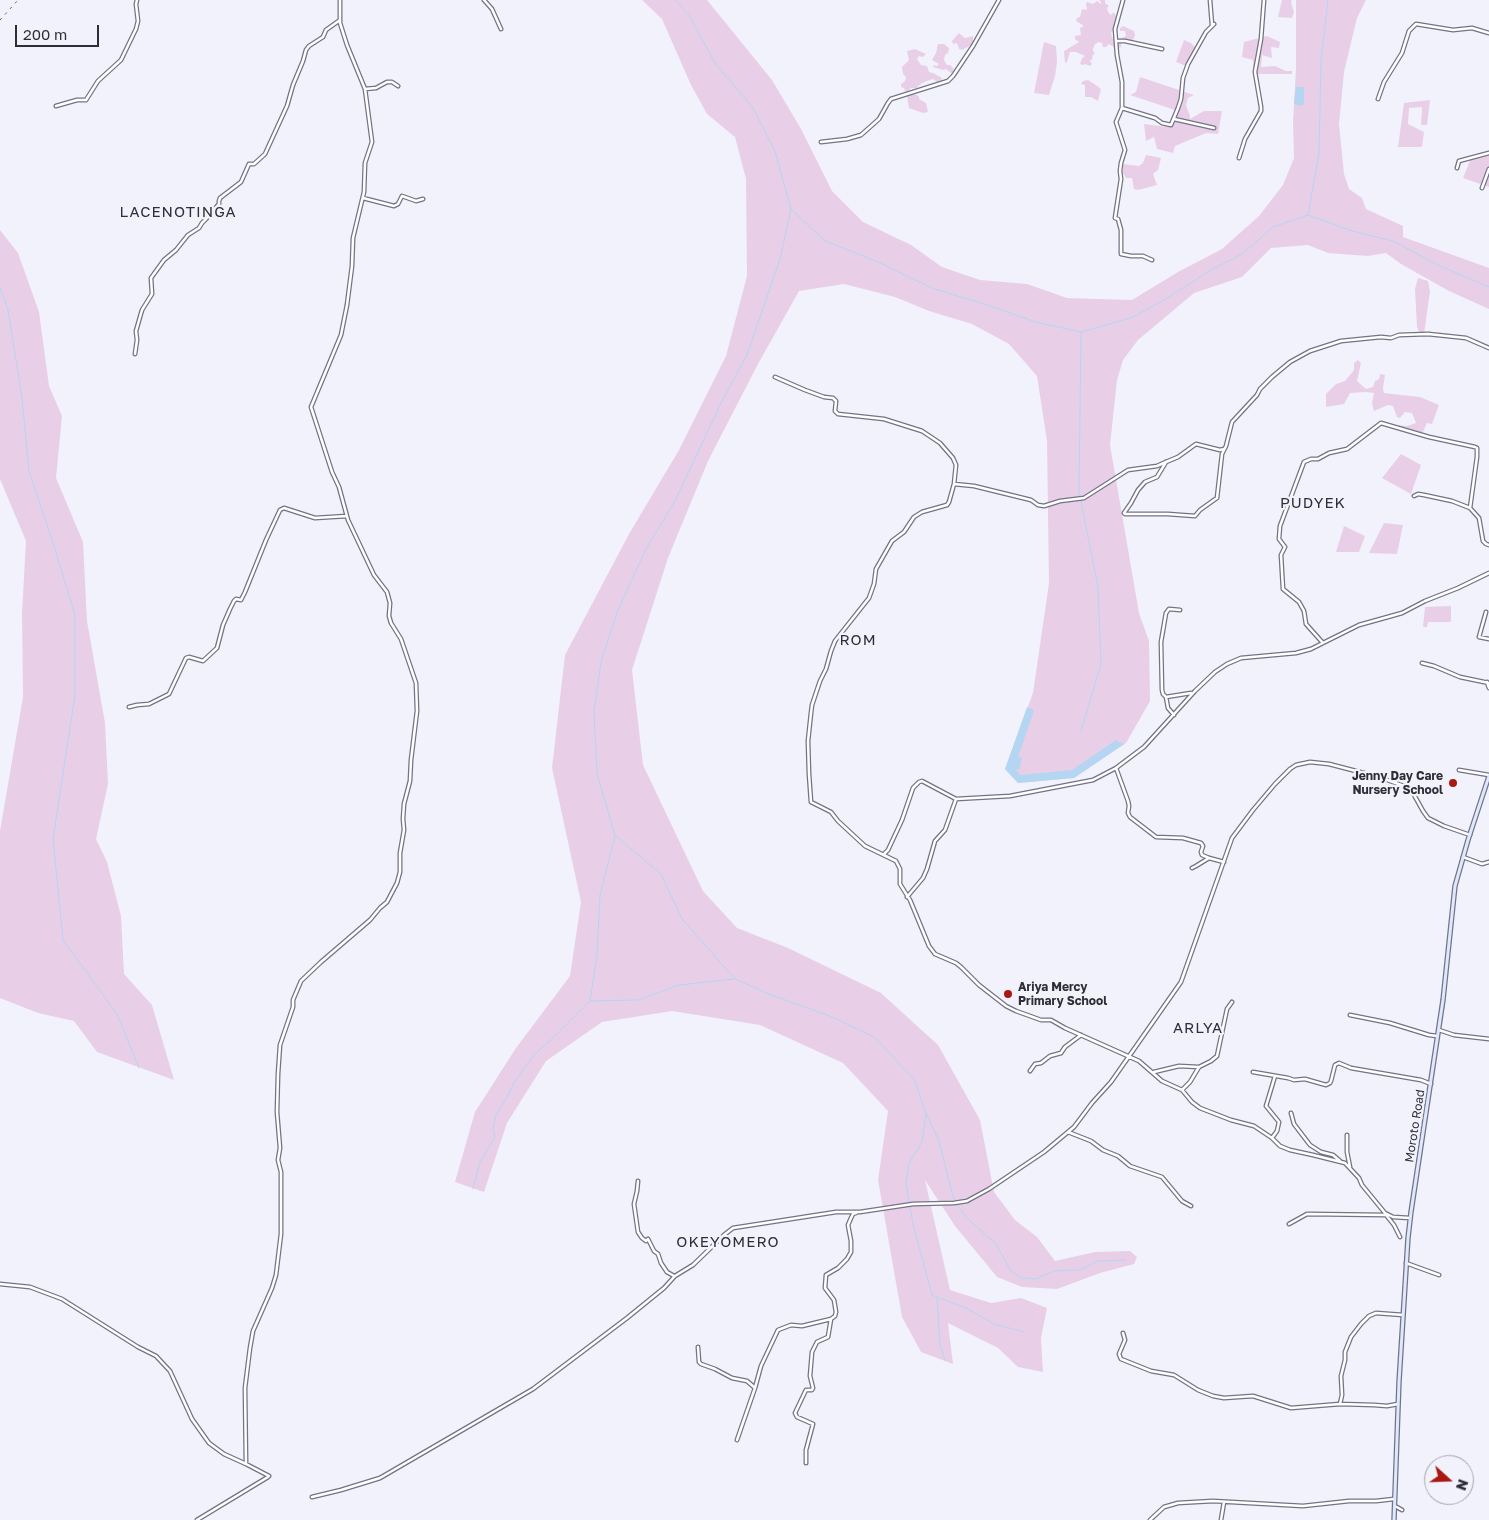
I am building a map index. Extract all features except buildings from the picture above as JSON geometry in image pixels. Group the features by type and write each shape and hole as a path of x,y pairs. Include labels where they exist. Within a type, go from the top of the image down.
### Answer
{"main road":[{"name":"Moroto Road","path":"1394,1520 1398,1404 1410,1218 1439,1030 1455,886 1489,776"}],"street":[{"path":"56,106 77,100 86,100 98,81 121,60 136,30 138,21 136,4 138,0"},
{"path":"246,1464 245,1388 250,1348 253,1331 276,1276 281,1234 281,1172 278,1160 280,1148 277,1112 280,1045 293,1006 293,1000 301,981 370,920 387,902 397,883 400,872 400,853 404,830 404,804 410,781 418,712 416,683 401,639 391,623 389,616 390,603 387,592 374,576 347,516 311,407 341,335 352,266 353,238 363,198 364,162 372,142 365,90 347,45 340,20 340,0"},
{"path":"484,0 492,9 501,29"},
{"path":"821,142 860,135 879,119 892,98 948,81 973,46 999,0"},
{"path":"1123,0 1115,29 1117,58 1122,82 1122,108 1116,122 1125,150 1121,163 1121,179 1115,218 1118,219 1121,230 1121,252 1125,255 1143,256 1152,260"},
{"path":"1122,108 1171,125 1181,99 1183,78 1186,70 1200,43 1213,24 1210,0"},
{"path":"1239,158 1245,138 1261,112 1255,72 1264,0"},
{"path":"136,354 136,331 142,310 152,294 151,278 164,260 176,250 188,235 200,227 219,204 220,198 241,182 249,164 254,164 265,154 287,106 306,50 323,37 326,30 340,20"},
{"path":"1378,99 1384,82 1402,53 1409,31 1416,24 1455,30 1472,28 1489,32"},
{"path":"1116,41 1125,41 1162,50"},
{"path":"365,90 376,88 387,82 395,83 398,86"},
{"path":"1174,119 1214,128"},
{"path":"1457,168 1459,161 1489,153"},
{"path":"1482,188 1489,169"},
{"path":"363,198 394,206 398,204 402,196 416,201 423,200"},
{"path":"1166,462 1157,477 1145,482 1138,490 1125,514 1195,516 1217,498 1222,454 1232,422 1257,396 1260,389 1290,362 1323,346 1359,338 1381,336 1391,338 1399,334 1428,334 1466,338 1489,348"},
{"path":"776,377 805,390 834,398 836,401 835,411 838,414 884,419 911,427 931,436 954,458 957,469 951,499 947,506 928,510 914,517 904,532 894,538 888,545 876,568 874,584 869,598 836,641 828,658 826,669 812,705 808,741 811,802 831,812 865,846 895,860 899,865 900,884 908,897 929,946 935,954 956,963 979,985 1006,1006 1041,1020 1051,1020 1139,1061 1162,1081 1182,1090 1200,1108 1231,1120 1254,1126 1280,1146 1341,1162"},
{"path":"1323,643 1306,624 1304,611 1299,602 1283,589 1282,555 1285,547 1279,539 1280,526 1304,462 1308,459 1318,459 1329,453 1347,449 1381,422 1430,437 1475,447 1477,457 1470,508"},
{"path":"954,484 974,486 1031,500 1038,505 1044,506 1060,501 1080,499 1128,470 1157,466 1178,457 1198,443 1220,450 1225,448"},
{"path":"1220,450 1222,454"},
{"path":"1414,496 1418,494 1424,495 1452,501 1470,508 1479,518 1483,541 1489,545"},
{"path":"130,707 149,704 169,694 186,658 203,661 217,648 230,609 234,601 236,599 241,600 246,592 280,510 284,508 315,518 347,516"},
{"path":"884,854 898,830 911,794 918,782 922,781 956,799 1010,796 1093,780 1116,768 1144,747 1193,692 1215,672 1234,661 1252,656 1303,651 1359,625 1402,613 1489,573"},
{"path":"1174,715 1169,710 1166,697 1163,694 1160,661 1162,636 1168,609 1180,610"},
{"path":"1486,612 1479,637 1489,639"},
{"path":"1422,663 1460,677 1488,683 1489,688"},
{"path":"1166,697 1193,692"},
{"path":"312,1496 380,1478 534,1389 628,1318 664,1288 675,1276 693,1265 716,1242 734,1228 828,1213 860,1212 913,1204 967,1201 982,1194 1044,1152 1078,1122 1092,1103 1112,1082 1181,982 1232,838 1253,810 1290,769 1303,762 1329,764 1379,777 1404,786 1412,793 1428,818 1470,835"},
{"path":"1116,768 1128,801 1130,817 1156,837 1183,838 1201,843 1203,846 1201,853 1209,858 1224,862"},
{"path":"1459,770 1489,776"},
{"path":"908,897 927,869 935,841 945,830 956,799"},
{"path":"1463,857 1482,864 1489,862"},
{"path":"1192,868 1209,858"},
{"path":"1153,1072 1179,1066 1199,1066 1217,1056 1228,1009 1232,1002"},
{"path":"1350,1015 1390,1023 1438,1036"},
{"path":"1439,1030 1454,1035 1489,1039"},
{"path":"1030,1071 1035,1064 1041,1063 1050,1056 1061,1053 1065,1047 1081,1035"},
{"path":"1253,1072 1296,1081 1305,1079 1328,1085 1331,1081 1334,1065 1339,1063 1351,1068 1421,1080 1431,1084"},
{"path":"1182,1090 1190,1082 1199,1066"},
{"path":"1272,1138 1277,1132 1279,1122 1266,1106 1274,1076"},
{"path":"1291,1113 1294,1124 1310,1145 1321,1152 1333,1154 1360,1178 1363,1188 1386,1214 1400,1237"},
{"path":"1068,1132 1091,1141 1103,1150 1118,1156 1134,1168 1162,1177 1182,1201 1191,1206"},
{"path":"1347,1135 1347,1152 1351,1169"},
{"path":"638,1181 634,1204 638,1232 646,1241 648,1239 667,1272 675,1276"},
{"path":"737,1440 764,1360 778,1330 792,1325 802,1326 831,1319 835,1316 834,1300 825,1288 826,1275 838,1268 847,1259 852,1247 848,1226 853,1214 860,1212"},
{"path":"1288,1224 1307,1214 1386,1214 1393,1217 1410,1218"},
{"path":"1406,1263 1439,1275"},
{"path":"0,1284 30,1287 62,1299 138,1347 156,1356 170,1371 192,1420 209,1443 224,1454 269,1476 197,1520"},
{"path":"1340,1404 1342,1395 1341,1376 1345,1352 1351,1337 1369,1316 1376,1313 1403,1315"},
{"path":"806,1463 806,1450 813,1424 796,1417 795,1413 804,1392 813,1388 810,1376 812,1352 817,1342 828,1337 831,1319"},
{"path":"1123,1333 1125,1340 1119,1354 1122,1359 1151,1371 1174,1375 1198,1390 1214,1396 1224,1398 1260,1397 1291,1408 1340,1404 1387,1406 1398,1404"},
{"path":"698,1347 698,1358 701,1364 732,1378 747,1381 755,1388"},
{"path":"1150,1520 1164,1506 1171,1504 1210,1501 1259,1502 1303,1506 1349,1500 1376,1501 1394,1499"},
{"path":"1221,1520 1224,1502"},
{"path":"1395,1506 1402,1510"}],"shaded area":[{"path":"642,0 707,0 772,80 801,129 832,191 863,222 911,245 942,267 980,280 1027,284 1067,298 1132,300 1178,272 1222,249 1259,216 1283,185 1294,158 1296,0 1366,0 1357,18 1344,72 1339,124 1344,174 1349,189 1362,198 1366,209 1403,226 1403,237 1489,268 1489,309 1449,291 1401,264 1386,253 1368,256 1328,253 1308,245 1271,248 1242,277 1194,293 1138,340 1123,360 1117,380 1110,445 1139,613 1149,641 1150,701 1126,743 1074,778 1018,783 1005,769 1033,693 1049,583 1047,441 1037,376 1009,344 972,324 929,311 895,297 844,284 799,291 758,364 708,461 668,558 632,670 643,765 703,891 737,928 788,948 881,993 938,1045 980,1120 994,1192 1015,1220 1037,1237 1055,1261 1095,1252 1130,1251 1137,1257 1134,1264 1100,1273 1057,1289 1022,1287 997,1277 955,1226 925,1180 950,1290 991,1303 1021,1298 1047,1308 1041,1338 1043,1372 1018,1367 998,1348 948,1323 953,1364 921,1352 902,1317 878,1180 888,1111 843,1063 760,1025 672,1011 602,1022 546,1061 507,1123 484,1192 455,1182 475,1112 516,1048 570,976 581,902 552,768 565,655 629,534 679,450 726,356 747,276 746,179 735,137 707,114 691,85 662,19"},
{"path":"1099,0 1105,0 1105,3 1109,6 1107,8 1108,12 1111,15 1114,12 1116,16 1115,28 1111,33 1112,37 1116,40 1126,36 1125,31 1120,31 1120,28 1123,26 1134,31 1133,40 1121,43 1121,47 1117,49 1109,44 1103,47 1102,43 1095,44 1093,51 1095,53 1090,61 1092,64 1090,66 1080,64 1085,56 1076,52 1070,52 1065,63 1064,51 1079,42 1075,39 1075,36 1081,35 1080,28 1084,26 1076,21 1077,18 1080,17 1082,9 1087,10 1087,2 1093,4 1097,1 1101,4"},
{"path":"1282,0 1292,0 1294,12 1292,18 1278,17"},
{"path":"959,33 965,38 973,36 973,44 962,50 959,49 957,43 953,44 952,41"},
{"path":"1267,36 1280,42 1279,48 1271,47 1272,58 1262,55 1261,67 1275,66 1286,71 1292,71 1292,74 1253,74 1253,60 1242,57 1244,42"},
{"path":"1184,40 1196,48 1186,66 1176,62"},
{"path":"1044,42 1056,46 1057,62 1055,76 1049,95 1034,93"},
{"path":"938,44 944,44 949,48 944,60 947,65 953,68 954,72 951,73 946,69 933,67 939,64 932,60"},
{"path":"915,49 926,54 923,57 919,56 917,59 921,65 927,66 929,72 942,78 941,82 933,79 924,82 917,88 905,91 901,87 906,77 903,74 902,67 909,60 907,51"},
{"path":"1140,77 1194,95 1188,98 1186,105 1190,119 1204,111 1222,111 1218,134 1206,133 1175,146 1173,153 1157,149 1154,137 1146,141 1144,124 1167,127 1174,125 1175,110 1130,95 1136,92"},
{"path":"1088,80 1101,89 1098,101 1091,97 1085,97 1085,85 1081,84 1083,81"},
{"path":"911,93 919,96 919,99 926,103 928,112 923,113 909,108 907,96"},
{"path":"1430,100 1427,125 1421,125 1422,107 1409,108 1408,124 1424,132 1422,147 1398,147 1404,103"},
{"path":"1489,153 1489,187 1463,178 1471,158"},
{"path":"1146,155 1161,158 1158,170 1153,174 1157,185 1138,190 1134,189 1132,178 1126,178 1123,173 1123,164 1139,166 1143,163"},
{"path":"0,230 18,253 39,312 49,386 62,416 56,478 83,542 87,621 105,723 108,784 96,839 107,862 121,916 124,974 152,1005 174,1080 97,1052 74,1021 38,1013 0,998 0,831 23,697 22,613 26,541 0,479"},
{"path":"1418,278 1428,281 1430,291 1424,334 1420,334 1417,327 1415,289"},
{"path":"1358,360 1361,363 1357,381 1366,389 1373,387 1380,374 1385,375 1384,393 1420,397 1439,405 1432,424 1427,423 1421,436 1397,425 1407,426 1416,423 1412,413 1405,412 1400,418 1397,417 1393,406 1388,405 1374,411 1372,403 1374,393 1350,393 1344,404 1326,407 1326,394 1336,384 1345,381 1354,370 1354,363"},
{"path":"1401,454 1421,465 1411,494 1382,478"},
{"path":"1384,523 1403,525 1397,554 1369,553"},
{"path":"1344,526 1365,536 1359,552 1336,552"},
{"path":"1451,606 1451,622 1428,622 1427,627 1423,627 1425,607"}],"water":[{"path":"1296,87 1304,88 1304,104 1302,106 1294,104"},
{"path":"1027,707 1034,710 1018,757 1022,758 1019,770 1015,769 1021,775 1072,770 1116,740 1124,744 1074,778 1018,783 1005,769"}],"waterway":[{"path":"676,0 690,17 715,63 753,108 775,151 791,209 825,241 876,261 932,288 1036,322 1081,332 1131,318 1169,297 1211,270 1242,254 1273,227 1308,215 1352,231 1393,241 1438,265 1489,287"},
{"path":"1308,215 1319,153 1321,62 1328,0"},
{"path":"473,1189 480,1162 495,1137 493,1129 496,1115 515,1081 533,1056 590,1001 597,955 600,895 615,836 597,773 594,711 601,662 617,612 647,547 674,503 723,399 747,355 780,259 791,209"},
{"path":"0,287 8,310 22,398 29,472 75,615 75,695 53,839 63,940 117,1014 139,1068"},
{"path":"1081,332 1079,492 1098,587 1101,664 1081,731"},
{"path":"616,836 661,874 682,919 735,979 771,995 830,1016 874,1037 914,1079 926,1113 922,1142 909,1163 906,1183 913,1224 932,1295 937,1297 940,1344 945,1360"},
{"path":"590,1001 638,1000 679,985 734,979"},
{"path":"926,1113 939,1141 952,1193 958,1206 966,1217 996,1244 1011,1271 1022,1278 1036,1279 1054,1271 1079,1270 1098,1261 1126,1260"},
{"path":"937,1297 968,1309 994,1324 1024,1332"}],"railway":[{"path":"0,20 18,0"}],"place":[{"name":"Jenny Day Care Nursery School","path":"1453,783"},
{"name":"Ariya Mercy Primary School","path":"1008,994"}],"district":[{"name":"LACENOTINGA","path":"178,212"},
{"name":"PUDYEK","path":"1313,503"},
{"name":"ROM","path":"858,640"},
{"name":"ARLYA","path":"1198,1028"},
{"name":"OKEYOMERO","path":"728,1242"}]}
